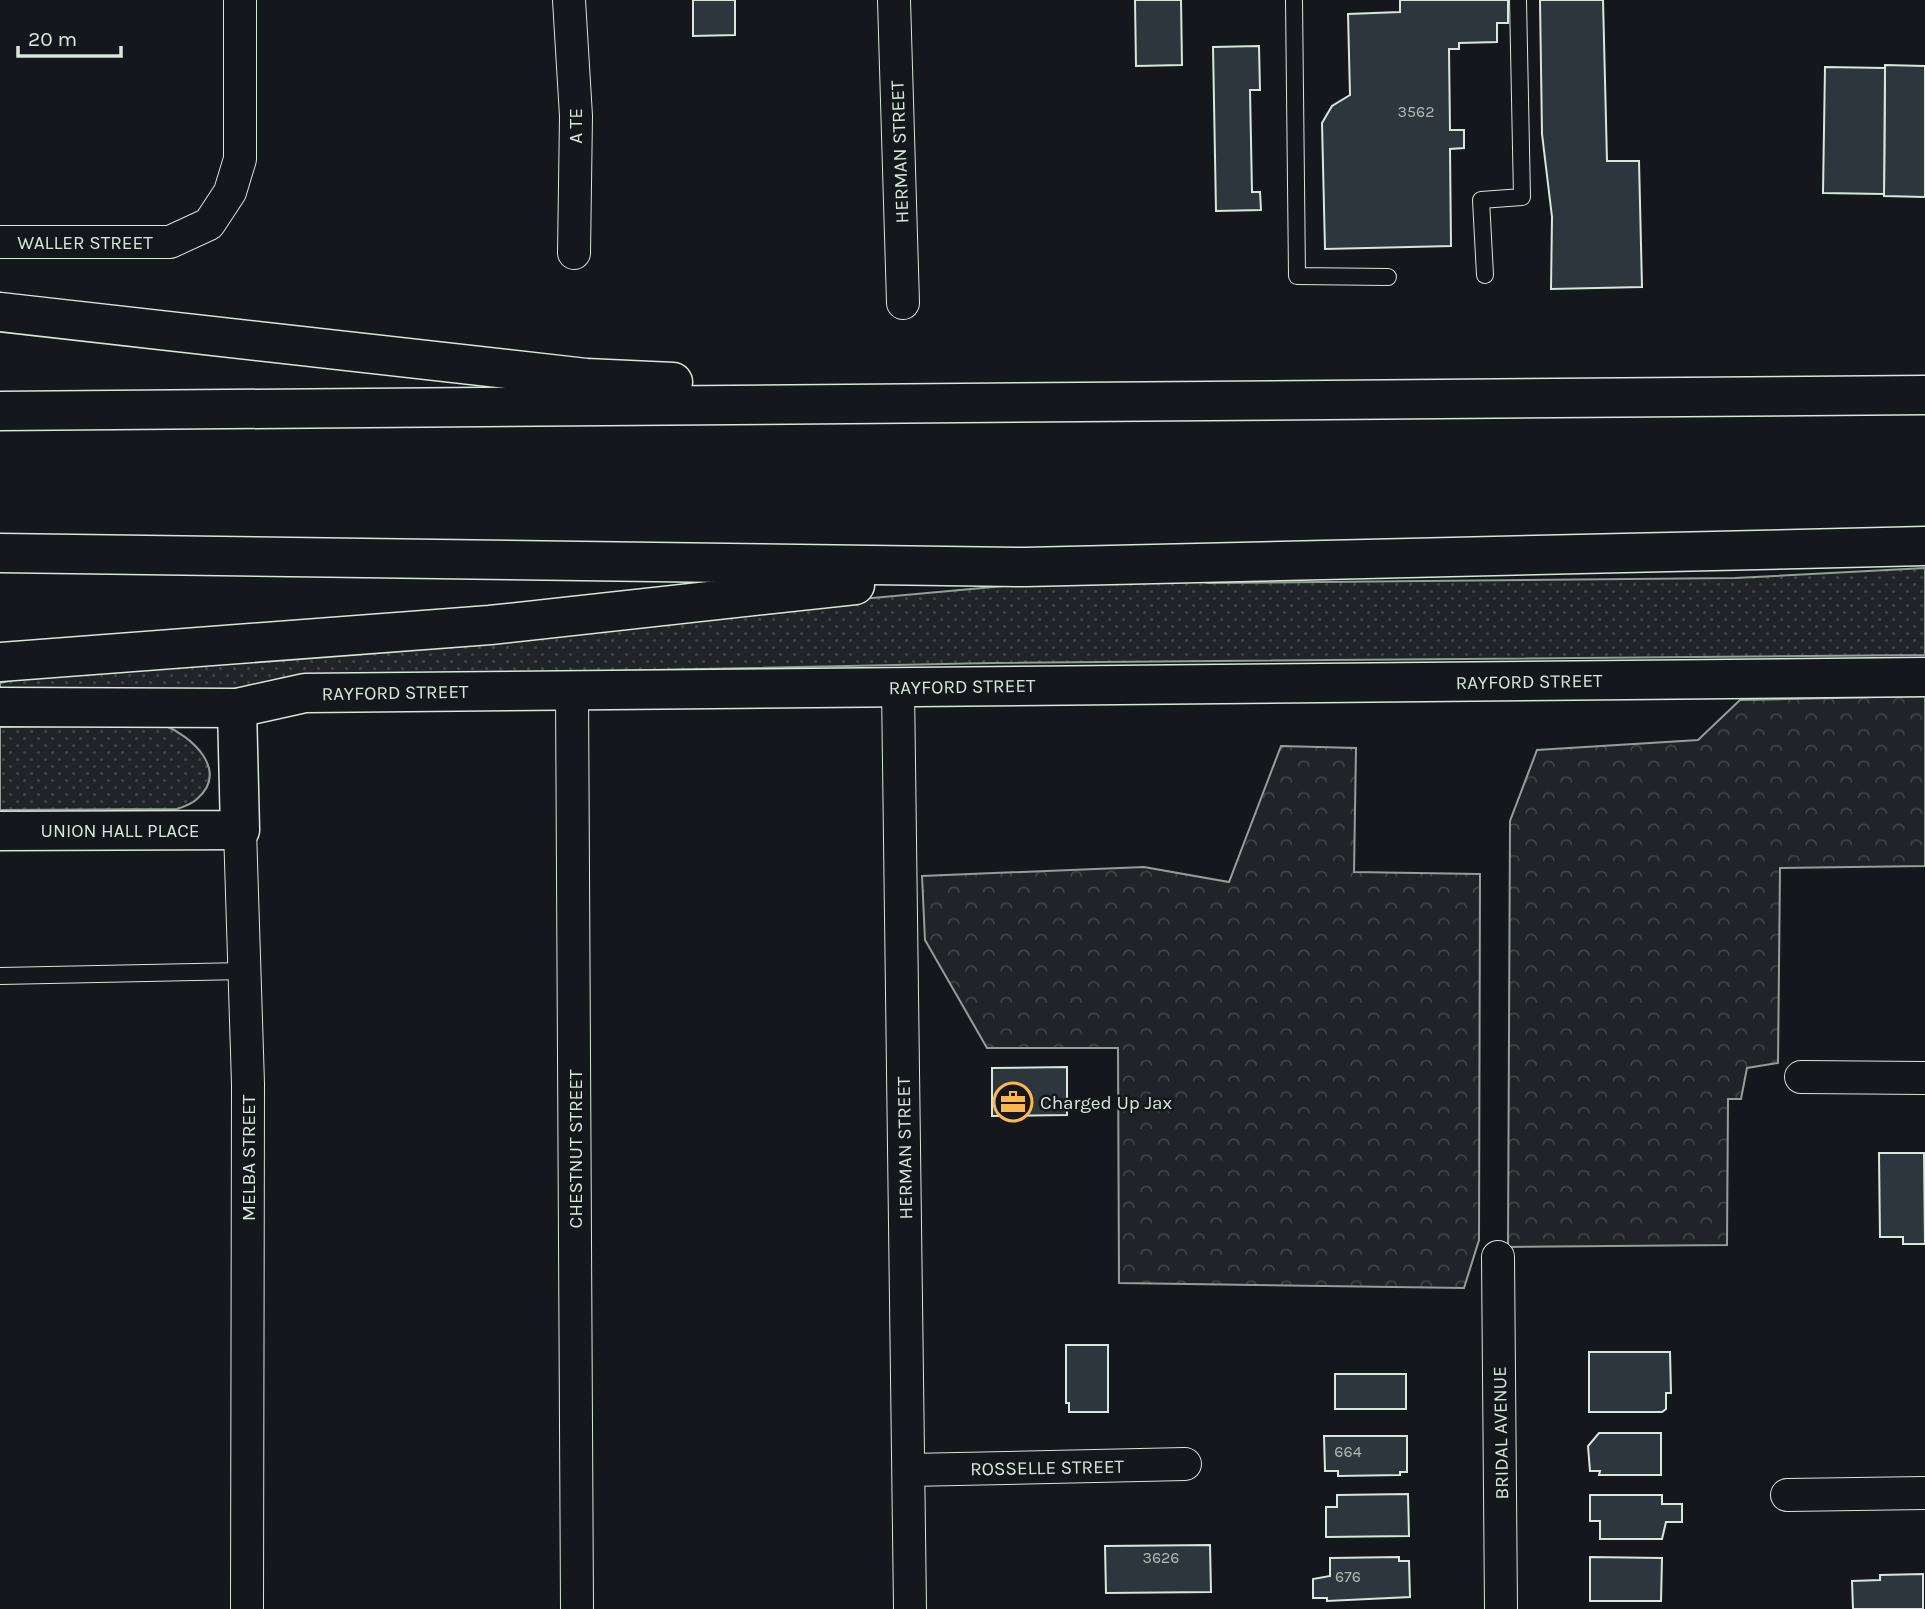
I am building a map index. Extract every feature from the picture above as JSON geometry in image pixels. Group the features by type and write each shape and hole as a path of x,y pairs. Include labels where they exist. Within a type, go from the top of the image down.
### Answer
{"main road":[{"path":"0,312 586,378 1140,403"},
{"path":"0,411 1925,395"},
{"path":"0,553 1025,566 1925,546"},
{"path":"0,662 489,625 1025,566"},
{"name":"RAYFORD STREET","path":"0,707 237,708 305,693 1925,677"},
{"name":"MELBA STREET","path":"237,708 240,830"},
{"name":"UNION HALL PLACE","path":"0,831 240,830"}],"street":[{"name":"WALLER STREET","path":"0,243 170,242 209,224 230,192 240,159 240,0"},
{"name":"A TE","path":"569,0 576,116 574,253"},
{"name":"HERMAN STREET","path":"894,0 903,303"},
{"name":"HERMAN STREET","path":"898,686 910,1609"},
{"name":"CHESTNUT STREET","path":"572,690 577,1609"},
{"name":"MELBA STREET","path":"240,830 248,1084 247,1609"},
{"path":"1801,1077 1925,1078"},
{"name":"BRIDAL AVENUE","path":"1498,1257 1501,1609"},
{"name":"ROSSELLE STREET","path":"909,1470 1185,1464"},
{"path":"1787,1495 1925,1493"}],"lane":[{"path":"1294,0 1297,276 1388,277"},
{"path":"1485,275 1481,200 1522,197 1518,0"},
{"path":"0,976 244,971"}],"green space":[{"path":"1925,568 1925,655 992,663 556,672 255,690 0,690 0,683 41,674 1069,580 1184,578 1208,583 1735,578"},
{"path":"1925,696 1925,866 1780,868 1778,1063 1747,1068 1741,1099 1728,1099 1727,1245 1508,1247 1510,821 1537,750 1698,740 1740,700"},
{"path":"164,725 195,746 208,766 210,777 206,788 190,804 177,809 0,810 0,727"},
{"path":"1281,746 1356,748 1354,872 1480,874 1479,1240 1464,1288 1119,1283 1118,1048 987,1048 925,940 922,876 1144,867 1229,882"}],"building":[{"path":"693,0 735,0 735,35 693,36"},
{"path":"1135,0 1181,0 1182,65 1136,66"},
{"path":"1400,0 1508,0 1508,23 1497,23 1497,42 1459,43 1459,49 1449,49 1450,130 1464,130 1464,148 1450,149 1451,246 1325,249 1322,123 1332,106 1350,95 1348,14 1400,12"},
{"path":"1540,0 1603,0 1607,161 1639,161 1642,287 1551,289 1552,217 1542,134"},
{"path":"1259,46 1260,90 1250,90 1252,192 1260,192 1261,210 1216,211 1213,47"},
{"path":"1885,65 1925,66 1925,197 1884,196"},
{"path":"1825,67 1885,68 1884,194 1823,193"},
{"path":"1067,1067 1067,1115 992,1116 992,1068"},
{"path":"1879,1153 1924,1153 1925,1244 1903,1244 1903,1237 1880,1237"},
{"path":"1066,1345 1108,1345 1108,1412 1069,1412 1069,1403 1066,1403"},
{"path":"1589,1352 1670,1352 1671,1393 1666,1393 1666,1409 1662,1412 1589,1412"},
{"path":"1335,1374 1406,1374 1406,1409 1335,1409"},
{"path":"1599,1433 1661,1433 1661,1475 1599,1475 1600,1471 1590,1471 1588,1446"},
{"path":"1324,1436 1407,1436 1407,1472 1400,1472 1400,1475 1338,1476 1338,1471 1325,1471"},
{"path":"1408,1494 1409,1536 1326,1537 1326,1507 1337,1507 1337,1495"},
{"path":"1590,1495 1662,1495 1662,1504 1682,1504 1682,1522 1666,1522 1662,1539 1600,1539 1600,1521 1590,1521"},
{"path":"1210,1545 1211,1592 1106,1593 1105,1546"},
{"path":"1399,1557 1399,1561 1409,1561 1410,1597 1327,1601 1327,1598 1313,1598 1313,1579 1330,1576 1330,1558"},
{"path":"1590,1557 1662,1558 1661,1601 1590,1601"},
{"path":"1923,1574 1923,1609 1853,1609 1852,1581 1880,1580 1880,1575"}],"place":[{"name":"Charged Up Jax","path":"1013,1102"}]}
